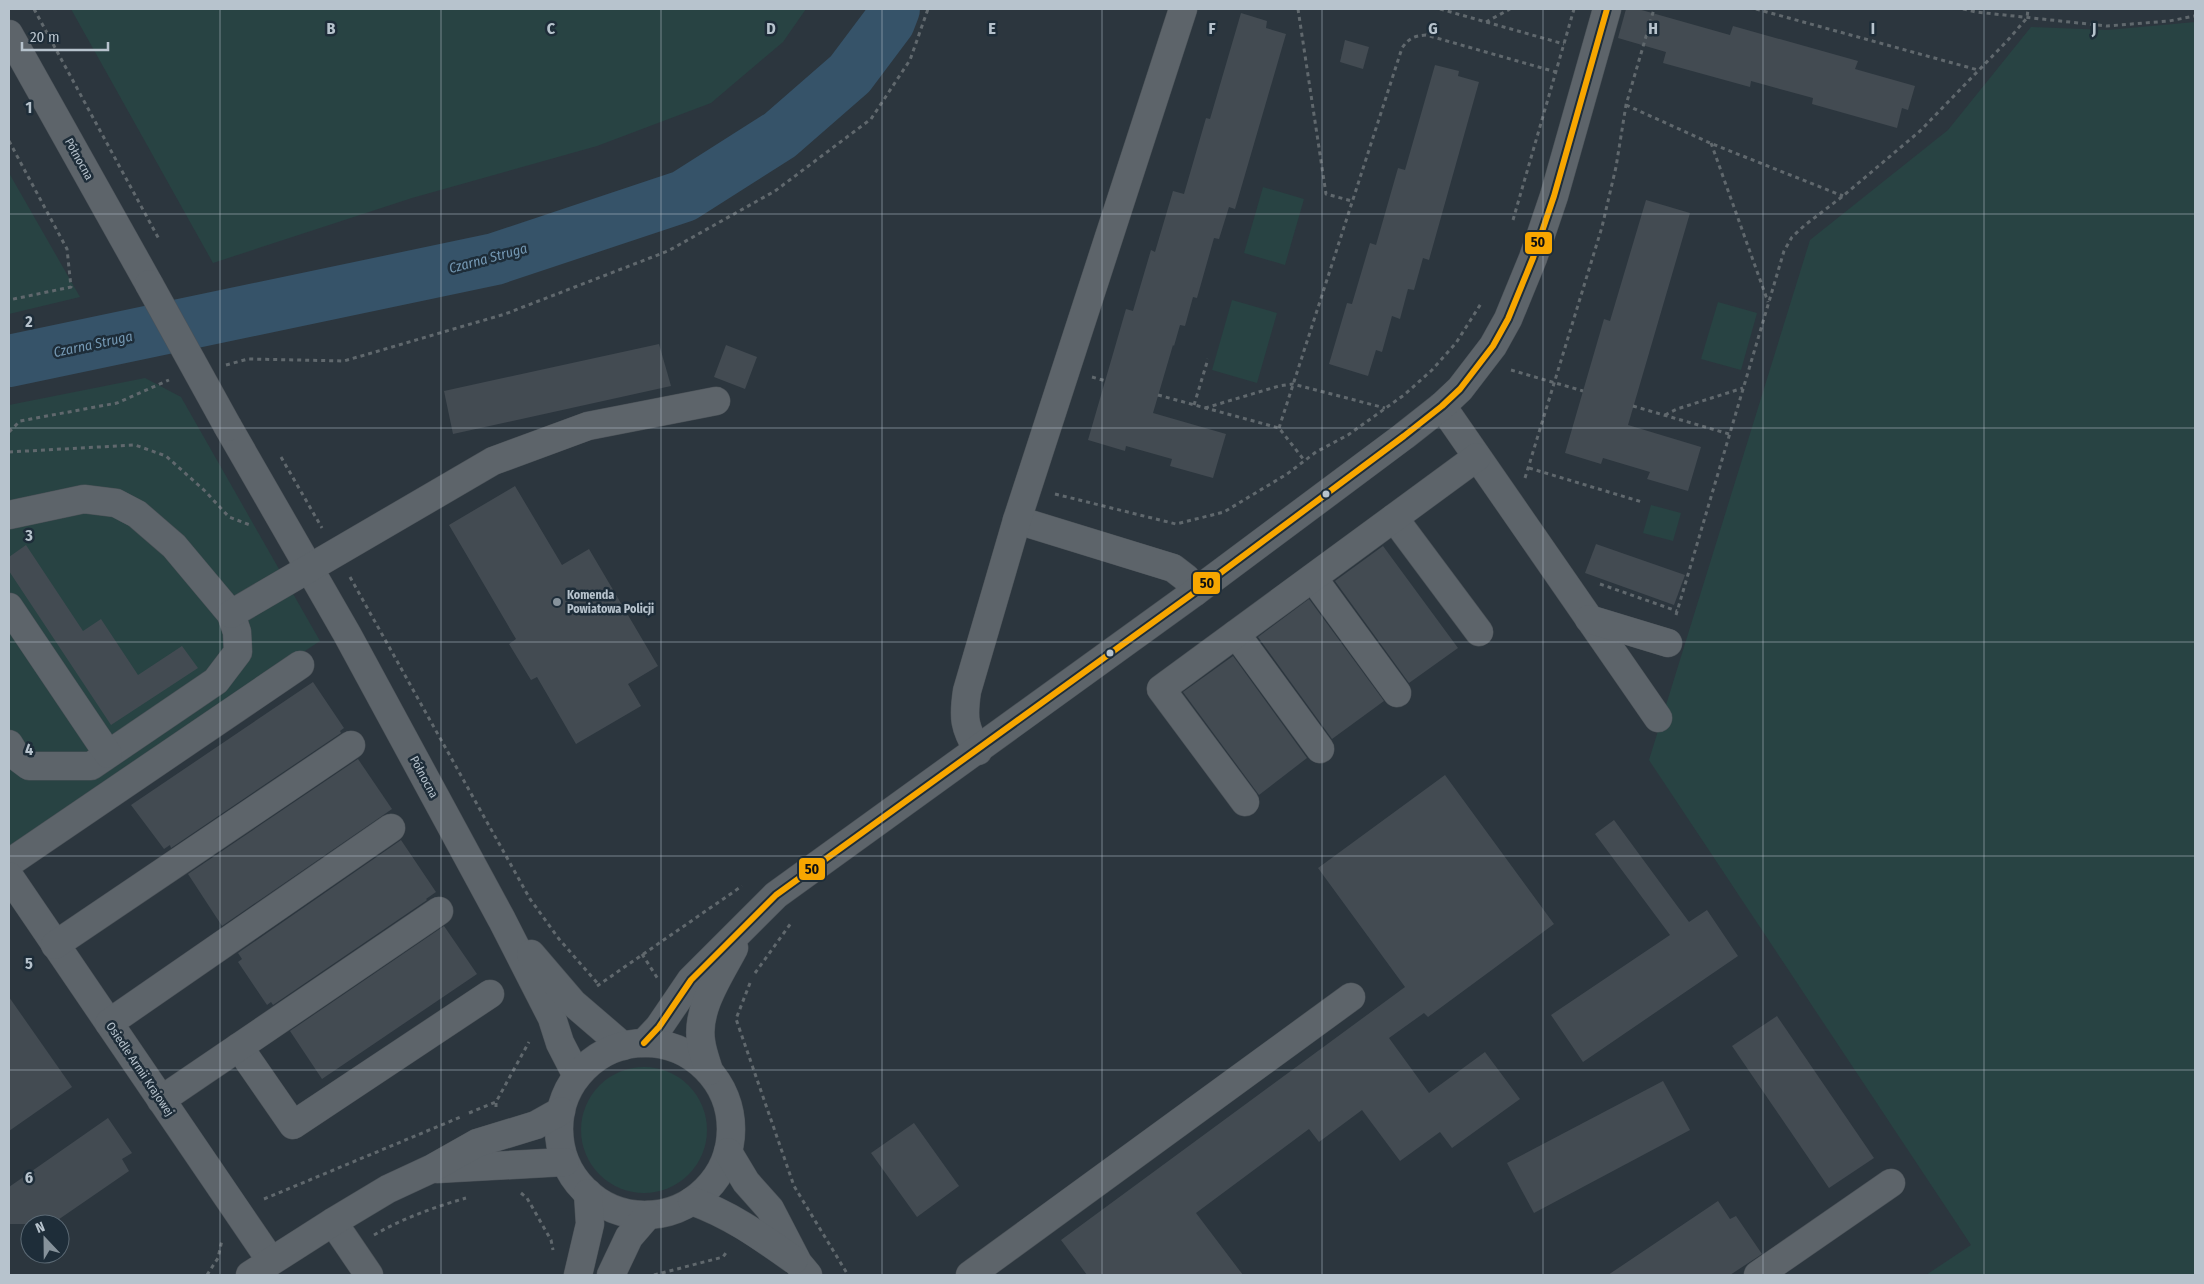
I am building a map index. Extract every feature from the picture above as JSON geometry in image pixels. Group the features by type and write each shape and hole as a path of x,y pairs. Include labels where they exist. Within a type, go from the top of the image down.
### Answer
{"street":[{"path":"978,751 967,732 965,719 966,690 1016,520 1183,9"},
{"path":"747,925 711,992 703,1014 700,1040 709,1071 725,1095 731,1124 728,1152 720,1172 708,1188 692,1201 671,1211 648,1215 626,1213 606,1206 588,1193 575,1179 565,1162 560,1146 561,1111 567,1092 577,1076 590,1063 606,1052 634,1044 659,1027 691,980 776,896 1196,592 1442,406 1460,389 1493,346 1508,319 1533,258 1554,196 1607,9"},
{"name":"Północna","path":"9,34 228,427 347,634 502,920"},
{"path":"231,614 493,461 588,426 716,401"},
{"path":"1442,406 1658,718"},
{"path":"1245,802 1161,690 1477,457"},
{"path":"9,515 84,499 116,502 137,514 174,546 231,614 237,632 238,652 216,681 91,766 29,766 14,760"},
{"path":"1394,518 1479,632"},
{"path":"1016,520 1173,568 1186,578 1196,592"},
{"path":"1313,578 1397,693"},
{"path":"9,607 108,754"},
{"path":"1588,619 1668,643"},
{"path":"1236,634 1320,749"},
{"path":"9,863 300,665"},
{"path":"55,945 351,745"},
{"path":"109,1023 391,828"},
{"name":"Osiedle Armii Krajowej","path":"9,876 237,1211 260,1268 388,1189 431,1169 476,1142 536,1125 561,1111"},
{"path":"161,1100 439,911"},
{"path":"502,920 573,1003 634,1044 668,1046 690,1056 709,1071"},
{"path":"502,920 552,1018 560,1043 577,1076"},
{"path":"239,1047 293,1125 490,994"},
{"path":"970,1275 1350,997"},
{"path":"728,1152 746,1182 770,1209 803,1269"},
{"name":"Osiedle Armii Krajowej","path":"431,1169 565,1162"},
{"path":"1758,1275 1892,1182"},
{"path":"578,1275 590,1224 588,1193"},
{"path":"692,1201 718,1210 741,1224 803,1269"},
{"path":"611,1275 629,1237 648,1215"},
{"path":"332,1222 370,1275"}],"path":[{"path":"34,9 163,245"},
{"path":"221,366 248,359 344,361 505,314 668,251 775,191 871,119 910,60 928,9"},
{"path":"1298,9 1326,194 1352,202"},
{"path":"1440,9 1564,44"},
{"path":"1486,22 1510,9"},
{"path":"1512,223 1574,9"},
{"path":"1524,482 1602,227 1616,168 1626,105 1654,9"},
{"path":"1756,9 1978,70"},
{"path":"1963,9 2108,26 2169,21 2195,16"},
{"path":"1668,643 1784,251 1792,237 1844,196 1920,131 2007,41 2027,18 2028,9"},
{"path":"1279,428 1402,48 1408,40 1416,36 1426,35 1556,72"},
{"path":"1626,105 1710,143 1844,196"},
{"path":"9,141 67,249 72,287 9,300"},
{"path":"1710,143 1768,302"},
{"path":"1048,492 1176,524 1224,512 1286,474 1316,452 1348,435 1432,370 1456,343 1484,297"},
{"path":"1194,405 1208,359"},
{"path":"1502,367 1583,391"},
{"path":"1087,376 1106,381"},
{"path":"9,432 20,421 117,403 176,378"},
{"path":"1205,408 1279,386 1293,384 1385,408"},
{"path":"1664,415 1676,409 1743,388"},
{"path":"1158,395 1279,428 1304,460"},
{"path":"1633,406 1729,434"},
{"path":"9,452 135,445 166,456 205,491"},
{"path":"276,449 530,898 559,939 599,985"},
{"path":"1529,468 1642,502"},
{"path":"1599,583 1677,611"},
{"path":"796,916 752,978 736,1019 794,1186 848,1275"},
{"path":"237,1211 496,1102"},
{"path":"515,1188 526,1198 551,1240 554,1257"},
{"path":"351,1248 388,1226 444,1204 469,1197"}],"green space":[{"path":"71,9 806,9 783,42 711,103 597,146 412,198 213,263"},
{"path":"2195,22 2195,1275 1926,1275 1971,1245 1649,760 1810,240 1948,130 2031,27 2108,30"},
{"path":"9,173 80,297 9,314"},
{"path":"1263,187 1304,199 1285,265 1244,253"},
{"path":"1232,300 1277,313 1257,383 1212,370"},
{"path":"1718,302 1757,313 1741,370 1701,359"},
{"path":"145,378 181,397 320,641 9,846 9,405"},
{"path":"1651,505 1681,513 1673,541 1643,533"},
{"path":"644,1067 668,1072 688,1086 702,1106 707,1130 702,1154 688,1174 668,1188 644,1193 620,1188 600,1174 586,1154 581,1130 586,1106 600,1086 620,1072"}],"building":[{"path":"1626,9 1638,9 1730,35 1733,26 1858,61 1855,69 1915,86 1908,110 1902,108 1897,128 1812,104 1813,98 1751,81 1750,87 1663,63 1666,52 1618,38"},
{"path":"1241,13 1267,21 1266,28 1286,34 1235,209 1229,207 1219,239 1214,238 1197,298 1193,297 1185,326 1180,325 1153,413 1226,434 1213,478 1170,466 1172,459 1126,446 1125,451 1088,440 1126,309 1133,311 1151,250 1155,252 1173,191 1184,194 1206,118 1210,119"},
{"path":"1345,40 1369,47 1363,69 1340,62"},
{"path":"1435,65 1459,71 1458,76 1479,82 1429,260 1423,258 1414,290 1408,289 1400,319 1392,316 1382,352 1376,350 1368,376 1329,364 1347,303 1352,304 1370,243 1376,245 1398,168 1405,170"},
{"path":"1646,200 1690,213 1628,425 1701,447 1688,491 1647,479 1650,472 1603,458 1601,464 1565,453 1604,319 1610,321"},
{"path":"659,344 671,386 453,434 444,391"},
{"path":"726,345 757,357 745,389 714,377"},
{"name":"Komenda Powiatowa Policji","path":"515,486 562,565 589,549 658,666 628,684 641,706 576,744 537,677 531,680 509,644 516,639 449,525"},
{"path":"1596,544 1685,575 1674,605 1585,573"},
{"path":"26,545 83,631 101,619 138,675 182,646 198,668 111,725 9,571 9,557"},
{"path":"1383,546 1458,648 1409,683 1335,581"},
{"path":"1309,599 1384,701 1332,739 1258,637"},
{"path":"1233,656 1307,758 1259,795 1183,692"},
{"path":"313,682 344,728 340,731 341,733 171,848 170,845 164,849 131,805"},
{"path":"358,759 392,809 222,926 188,874"},
{"path":"1445,775 1554,924 1428,1017 1424,1013 1389,1038 1429,1093 1485,1052 1520,1099 1452,1148 1440,1132 1400,1161 1362,1110 1319,1142 1309,1129 1196,1213 1243,1275 1087,1275 1061,1240 1405,987 1318,868"},
{"path":"1614,820 1689,922 1707,910 1738,956 1583,1062 1551,1015 1670,935 1595,834"},
{"path":"401,840 436,892 273,1005 271,1002 267,1005 238,962 242,959 238,953"},
{"path":"444,926 477,974 322,1079 290,1031"},
{"path":"9,997 72,1087 9,1131"},
{"path":"1777,1016 1874,1158 1829,1188 1732,1046"},
{"path":"1663,1081 1690,1130 1534,1213 1507,1163"},
{"path":"108,1118 132,1153 122,1159 129,1171 67,1214 20,1214 20,1224 9,1224 9,1187"},
{"path":"914,1123 959,1186 917,1217 871,1153"},
{"path":"1718,1201 1730,1219 1736,1216 1762,1254 1730,1275 1608,1275"}],"waterway":[{"name":"Czarna Struga","path":"9,361 495,259 684,196 780,135 850,74 889,22 894,9"}],"transit line":[{"name":"50","path":"644,1043 659,1027 691,980 776,895 1195,592 1404,436 1460,389 1493,346 1508,319 1533,258 1554,196 1607,9"}],"place":[{"name":"Komenda Powiatowa Policji","path":"557,602"}]}
